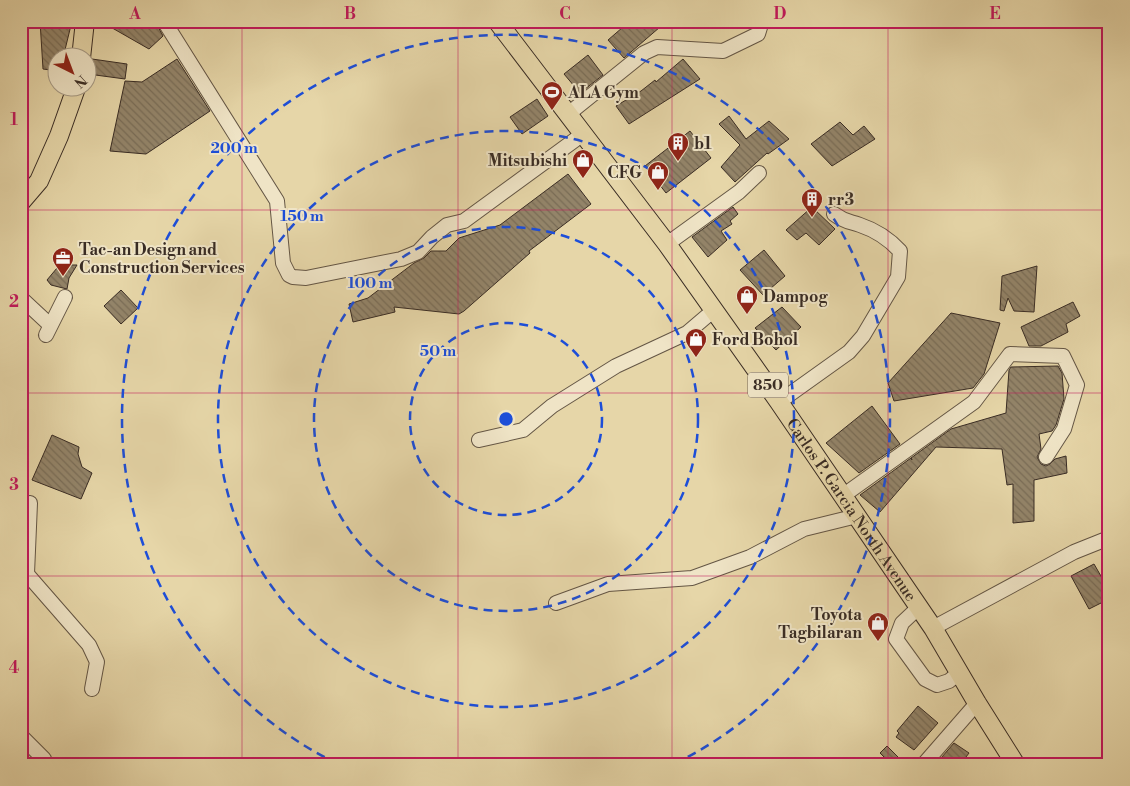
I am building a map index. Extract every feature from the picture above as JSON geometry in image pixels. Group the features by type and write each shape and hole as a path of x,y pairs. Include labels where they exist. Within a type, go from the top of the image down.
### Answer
{"main road":[{"path":"82,48 85,21"},
{"name":"Carlos P. Garcia North Avenue","path":"497,21 666,244 780,402 933,628 1016,765"},
{"path":"21,202 38,181 59,136 72,98"}],"street":[{"path":"164,21 277,201 283,263 292,277 306,278 400,259 418,252 447,225 464,220 583,134"},
{"path":"567,115 644,53 657,47 723,51 758,34 762,21"},
{"path":"666,244 738,192 759,173"},
{"path":"780,402 849,352 863,336 898,277 900,251 889,240 862,225 844,222 834,214"},
{"path":"21,298 48,330 65,297"},
{"path":"479,440 522,430 552,406 616,366 687,333 714,310"},
{"path":"844,495 974,402 1010,354 1063,356 1077,385 1064,429 1046,457"},
{"path":"30,503 24,576 89,645 98,662 92,689"},
{"path":"556,603 608,584 692,578 750,557 804,529 858,516"},
{"path":"933,628 1074,552 1109,538"},
{"path":"918,607 902,623 896,639 925,679 937,685 959,673"},
{"path":"923,765 977,703"},
{"path":"21,736 44,759"}],"building":[{"path":"40,21 72,21 65,48 48,48 48,70 43,69"},
{"path":"100,21 155,21 163,36 149,49"},
{"path":"630,21 667,21 624,58 608,40"},
{"path":"588,55 603,75 580,93 564,74"},
{"path":"177,59 210,111 146,154 110,151 125,81 142,82"},
{"path":"683,59 700,79 629,124 616,106 655,80 656,82"},
{"path":"98,60 127,64 125,79 98,75"},
{"path":"537,99 548,116 522,134 510,117"},
{"path":"729,116 746,139 769,121 789,139 767,153 735,182 721,167 740,145 719,124"},
{"path":"840,122 853,135 864,126 875,139 832,166 811,144"},
{"name":"b1","path":"690,131 711,158 666,193 645,166"},
{"path":"568,174 591,204 529,251 530,253 464,311 459,314 394,307 395,312 353,322 349,304 368,298 431,251 446,251 459,238 500,225"},
{"path":"733,207 738,214 730,221 732,224 721,231 727,240 708,257 692,237"},
{"name":"rr3","path":"812,207 835,229 819,245 806,233 797,240 786,230"},
{"path":"764,250 785,276 763,295 740,270"},
{"path":"62,262 66,265 77,265 69,278 67,289 51,285 47,280"},
{"path":"1037,266 1034,312 1014,311 1008,298 1004,311 1000,310 1002,276"},
{"path":"121,290 138,308 121,324 104,306"},
{"path":"1073,302 1080,316 1066,324 1068,332 1041,346 1029,346 1021,327"},
{"path":"782,307 801,327 776,350 755,328"},
{"path":"951,313 1000,323 984,374 973,388 894,401 888,383"},
{"path":"1058,366 1062,373 1064,399 1056,425 1052,431 1039,434 1041,449 1037,457 1041,464 1046,466 1055,459 1066,456 1067,473 1034,480 1034,521 1013,523 1013,484 1007,485 1002,449 936,447 880,512 860,495 951,429 1006,413 1009,370 1011,367"},
{"path":"872,406 900,444 859,473 826,443"},
{"path":"52,435 79,447 78,454 82,467 92,473 81,499 32,480"},
{"path":"1094,564 1109,590 1109,599 1089,609 1071,576"},
{"path":"918,706 938,723 914,750 896,737 899,733 897,731"},
{"path":"954,743 969,753 960,765 935,765"},
{"path":"887,746 906,765 880,765 886,759 880,753"}],"place":[{"name":"ALA Gym","path":"552,111"},
{"name":"b1","path":"678,162"},
{"name":"Mitsubishi","path":"583,179"},
{"name":"CFG","path":"658,191"},
{"name":"rr3","path":"812,218"},
{"name":"Tac-an Design and Construction Services","path":"63,277"},
{"name":"Dampog","path":"747,315"},
{"name":"Ford Bohol","path":"696,358"},
{"name":"Toyota Tagbilaran","path":"878,642"}]}
